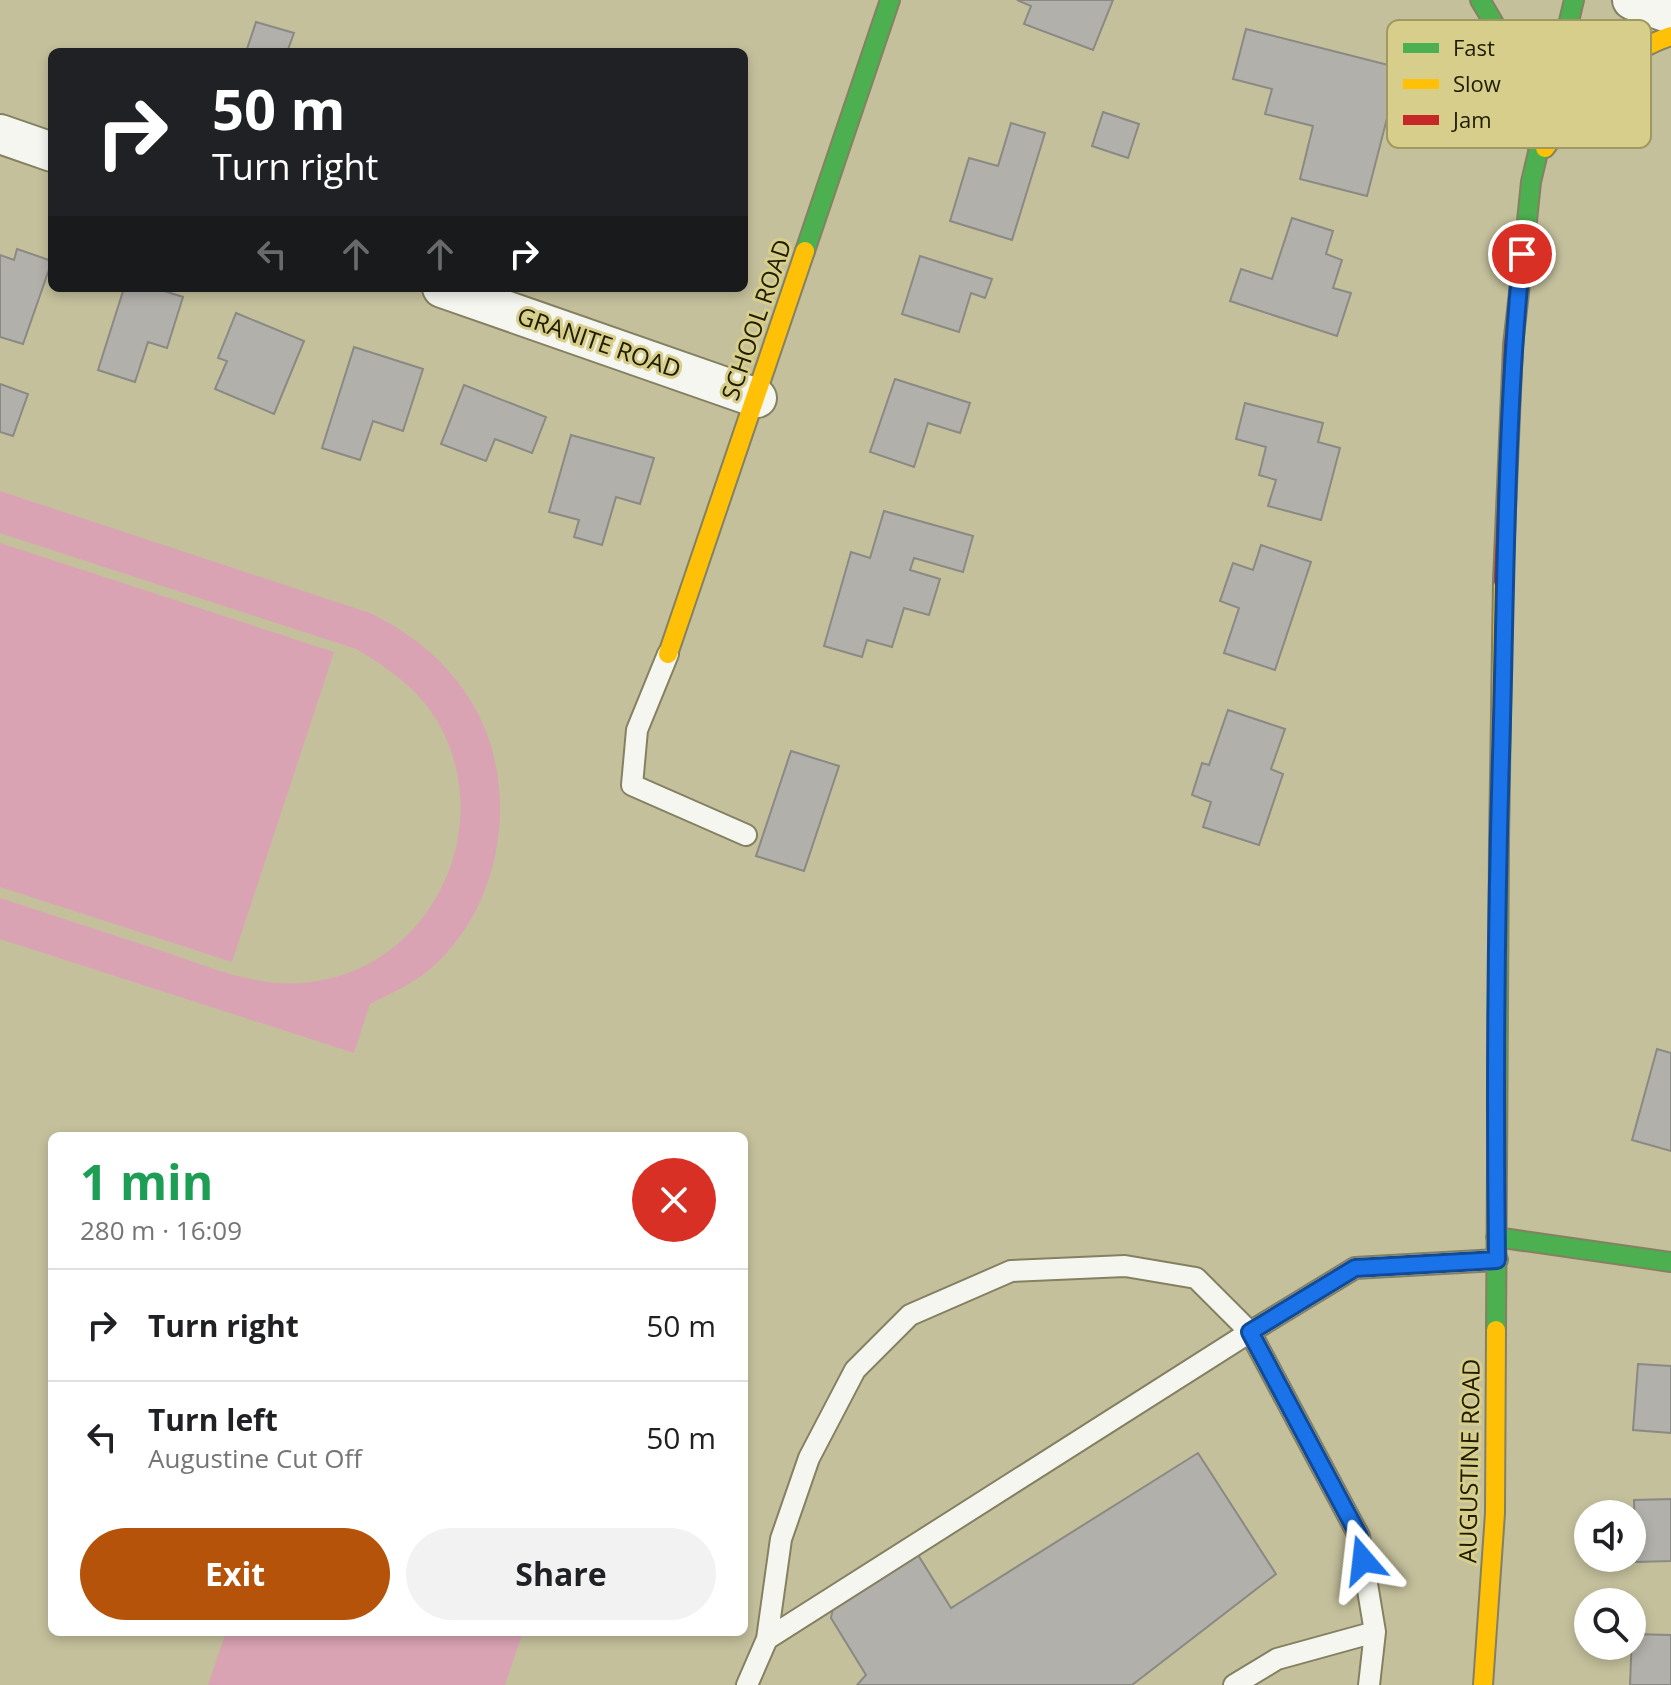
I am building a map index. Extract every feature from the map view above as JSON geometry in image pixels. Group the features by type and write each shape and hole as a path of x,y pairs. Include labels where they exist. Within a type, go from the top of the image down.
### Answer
{"street":[{"name":"SCHOOL ROAD","path":"668,654 890,0"},
{"path":"1480,0 1493,20"},
{"path":"1569,20 1574,0"},
{"path":"1632,0 1671,14"},
{"path":"1651,44 1671,36"},
{"path":"0,134 48,151"},
{"path":"1535,148 1536,160"},
{"path":"1536,160 1539,148"},
{"path":"1536,160 1545,148"},
{"name":"AUGUSTINE ROAD","path":"1483,1685 1495,1513 1499,815 1504,534 1513,345 1536,160"},
{"name":"GRANITE ROAD","path":"453,292 757,398"},
{"path":"1496,1237 1671,1262"}],"lane":[{"path":"668,654 637,730 632,785 746,835"},
{"path":"767,1639 1355,1268 1497,1260"},
{"path":"747,1685 767,1639 781,1539 809,1458 855,1370 910,1315 1011,1271 1125,1266 1196,1278 1250,1332 1359,1536 1375,1632 1369,1685"},
{"path":"1240,1683 1277,1659 1375,1632"}],"shaded area":[{"path":"0,491 370,613 421,645 463,689 482,722 495,759 500,797 498,836 490,874 476,910 455,943 428,971 370,1004 354,1053 0,939 0,898 249,979 303,983 347,974 385,954 416,926 440,891 455,852 460,810 456,768 432,713 404,682 356,649 0,533"},
{"path":"0,543 334,652 232,962 0,887"},
{"path":"225,1636 522,1636 505,1685 208,1685"}],"building":[{"path":"1017,0 1113,0 1093,50 1024,24 1031,6"},
{"path":"256,22 294,33 288,48 247,48"},
{"path":"1246,29 1387,65 1387,118 1367,196 1300,179 1313,126 1265,114 1272,89 1233,79"},
{"path":"1103,112 1139,124 1128,158 1092,146"},
{"path":"1011,123 1045,133 1012,240 950,221 969,158 998,166"},
{"path":"1292,218 1333,231 1326,254 1342,260 1333,288 1351,293 1337,336 1230,301 1241,269 1272,279"},
{"path":"17,249 48,260 48,272 23,344 0,337 0,255 14,260"},
{"path":"920,256 992,279 985,298 971,293 959,332 902,314"},
{"path":"123,292 167,292 183,297 167,348 148,342 135,382 98,370"},
{"path":"236,313 304,341 274,414 215,389 227,361 218,358"},
{"path":"354,347 423,369 403,431 373,421 360,460 322,448"},
{"path":"895,379 970,403 960,433 928,423 914,467 870,452"},
{"path":"0,384 28,394 13,436 0,432"},
{"path":"464,385 546,417 532,453 495,439 486,461 441,444"},
{"path":"1245,403 1323,423 1318,442 1340,448 1321,520 1268,506 1276,480 1259,475 1266,447 1236,439"},
{"path":"571,435 654,458 640,504 616,497 602,545 574,537 579,520 549,512"},
{"path":"884,511 973,536 963,572 914,558 910,570 940,579 929,615 904,608 892,647 867,640 862,657 824,646 851,552 870,558"},
{"path":"1261,545 1311,562 1275,670 1224,653 1239,608 1220,601 1233,563 1253,570"},
{"path":"1228,710 1285,729 1271,769 1283,774 1259,845 1203,827 1211,802 1192,795 1202,763 1209,765"},
{"path":"791,751 839,766 804,871 756,856"},
{"path":"1657,1049 1671,1053 1671,1151 1632,1140"},
{"path":"1638,1364 1671,1366 1671,1433 1633,1430"},
{"path":"1198,1453 1276,1574 1132,1685 857,1685 866,1675 831,1618 833,1608 918,1555 951,1608"},
{"path":"1671,1499 1671,1561 1646,1562 1646,1500 1634,1500"},
{"path":"1646,1634 1671,1635 1671,1685 1630,1685 1631,1660 1646,1660"}],"traffic: fast":[{"path":"805,251 890,0"},
{"path":"1480,0 1491,20"},
{"path":"1569,20 1574,0"},
{"path":"1525,240 1531,182 1539,148"},
{"path":"1496,1330 1499,842"},
{"path":"1496,1237 1671,1262"}],"traffic: slow":[{"path":"1651,44 1671,36"},
{"path":"668,654 805,251"},
{"path":"1499,842 1503,581"},
{"path":"1483,1685 1495,1513 1496,1330"}],"traffic: jam":[{"path":"1503,581 1513,345 1525,240"}],"route":[{"path":"1363,1560 1359,1536 1250,1332 1355,1268 1497,1260 1499,800 1504,534 1513,345 1522,254"}]}
